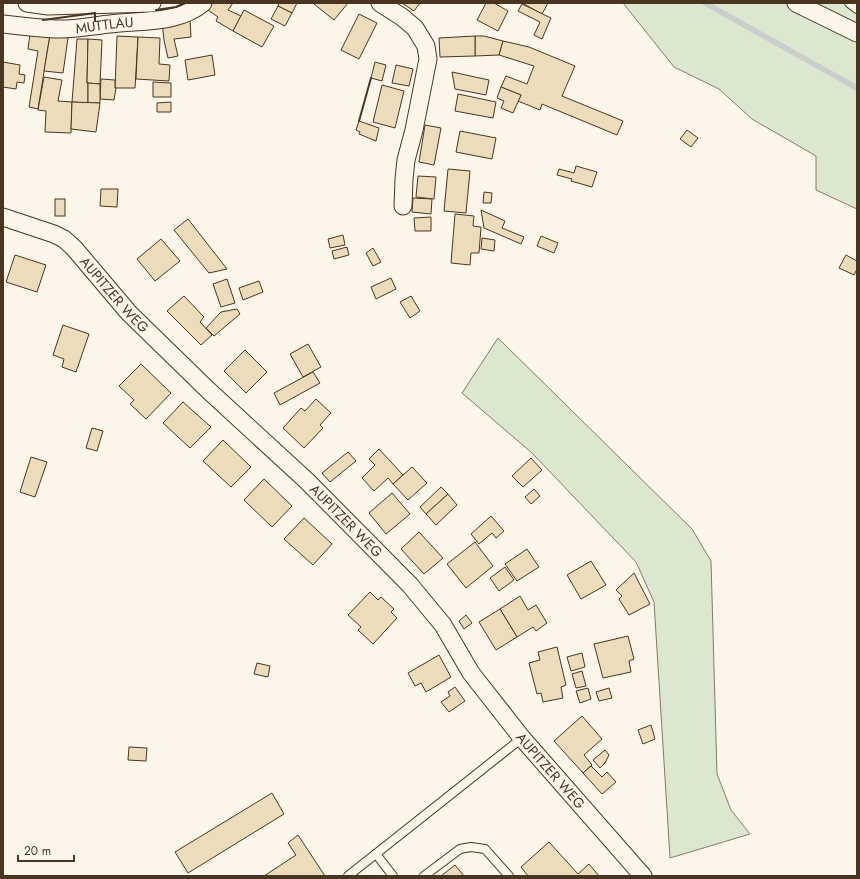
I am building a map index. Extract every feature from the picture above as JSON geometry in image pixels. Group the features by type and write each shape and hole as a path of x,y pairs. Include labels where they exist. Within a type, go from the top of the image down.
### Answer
{"street":[{"name":"MUTTLAU","path":"27,3 48,6 152,3"},
{"name":"MUTTLAU","path":"3,24 55,29 84,28 176,17 191,11 203,3"},
{"path":"380,3 402,17 415,28 426,46 428,59 414,130 406,160 403,206"},
{"path":"796,3 857,33"},
{"name":"AUPITZER WEG","path":"3,216 64,239 74,248 129,313 208,390 312,487 410,585 443,625 471,672 522,738 643,876"}],"lane":[{"path":"849,3 857,9"},
{"path":"348,876 522,738"},
{"path":"424,876 460,850 471,847 485,850 509,876"},
{"path":"376,854 393,876"}],"green space":[{"path":"623,3 857,3 857,209 816,190 816,156 752,119 719,89 674,67"},
{"path":"498,338 692,529 711,561 717,774 731,810 750,834 670,858 654,602 636,562 532,453 462,393"}],"building":[{"path":"209,3 233,3 228,10 241,16 233,31 216,21 218,17 205,8"},
{"path":"279,3 297,3 292,13 278,6"},
{"path":"348,3 334,20 314,4"},
{"path":"402,3 420,3 414,11"},
{"path":"486,3 494,3 508,11 498,31 477,20"},
{"path":"522,3 548,3 542,14"},
{"path":"522,4 551,18 542,39 534,35 540,22 518,11"},
{"path":"278,6 292,13 285,26 271,19"},
{"path":"244,10 274,26 262,47 233,31"},
{"path":"359,14 377,23 359,59 341,50"},
{"path":"190,20 191,37 174,39 178,56 168,58 162,22"},
{"path":"30,34 50,35 38,109 29,107 38,51 28,49"},
{"path":"50,35 68,38 63,73 44,71"},
{"path":"117,36 138,37 135,88 115,88"},
{"path":"475,36 484,36 503,41 499,55 475,56"},
{"path":"475,36 475,56 440,57 439,38"},
{"path":"138,37 160,38 159,64 170,65 169,81 136,79"},
{"path":"77,39 88,39 88,103 72,102"},
{"path":"88,39 102,40 100,84 87,83"},
{"path":"503,41 529,47 575,66 562,96 623,121 617,135 542,104 540,110 518,101 521,95 501,87 506,76 527,84 534,66 499,55"},
{"path":"212,55 215,75 188,80 185,60"},
{"path":"3,62 20,65 19,74 25,75 24,83 17,82 16,89 3,87"},
{"path":"375,62 386,65 382,81 371,78"},
{"path":"396,65 413,69 409,86 392,83"},
{"path":"452,72 489,80 486,95 455,89"},
{"path":"44,77 62,80 58,101 72,102 71,133 45,132 46,111 38,110"},
{"path":"101,79 115,80 116,88 114,100 100,99"},
{"path":"153,82 171,83 171,97 153,97"},
{"path":"88,83 100,84 100,103 88,103"},
{"path":"382,85 404,91 395,128 373,122"},
{"path":"501,87 521,95 513,113 501,108 504,101 497,98"},
{"path":"458,94 496,102 493,118 455,111"},
{"path":"72,102 100,103 96,132 71,129"},
{"path":"171,102 171,112 157,112 157,103"},
{"path":"359,121 379,128 376,141 359,134 360,132 356,130"},
{"path":"425,125 441,128 434,165 419,162"},
{"path":"687,130 698,138 691,147 680,139"},
{"path":"460,131 496,138 492,159 456,152"},
{"path":"576,166 597,172 592,187 557,175 559,169 574,173"},
{"path":"448,169 470,171 466,213 444,211"},
{"path":"418,176 436,177 434,199 416,197"},
{"path":"101,189 118,189 117,207 100,206"},
{"path":"484,192 492,193 491,203 483,203"},
{"path":"413,198 432,199 431,214 412,212"},
{"path":"55,199 65,199 65,216 55,216"},
{"path":"481,210 505,221 502,228 524,237 521,244 484,228"},
{"path":"455,214 474,216 473,226 481,227 479,253 471,253 470,265 451,263"},
{"path":"431,217 431,231 415,231 414,218"},
{"path":"188,219 227,269 209,273 174,230"},
{"path":"343,235 345,245 330,248 328,239"},
{"path":"541,236 558,243 554,253 537,246"},
{"path":"482,238 495,240 494,251 481,249"},
{"path":"161,239 180,261 155,281 137,259"},
{"path":"347,247 349,255 334,259 332,251"},
{"path":"373,248 381,262 373,266 366,253"},
{"path":"15,255 46,265 37,292 6,282"},
{"path":"846,255 857,261 857,269 854,275 839,268"},
{"path":"391,278 396,289 376,299 371,287"},
{"path":"227,279 235,303 221,307 213,284"},
{"path":"259,281 263,292 243,300 239,288"},
{"path":"184,296 204,317 200,322 212,335 201,345 167,311"},
{"path":"411,296 420,311 410,318 400,302"},
{"path":"237,309 240,314 214,336 206,328 221,312"},
{"path":"63,325 89,334 76,372 62,367 64,359 53,355"},
{"path":"308,344 321,367 303,377 290,354"},
{"path":"245,350 267,372 246,393 224,371"},
{"path":"141,364 171,393 146,419 130,404 134,400 119,386"},
{"path":"313,372 320,383 280,405 274,393"},
{"path":"316,399 331,413 320,425 323,428 304,448 283,428 301,408 305,411"},
{"path":"183,402 211,427 190,448 163,423"},
{"path":"92,428 103,431 97,451 86,448"},
{"path":"223,440 251,467 231,487 203,461"},
{"path":"379,449 403,475 393,484 388,478 374,491 362,478 375,465 369,459"},
{"path":"348,452 356,461 330,482 322,473"},
{"path":"31,457 47,462 35,497 20,492"},
{"path":"531,458 542,470 523,487 512,476"},
{"path":"412,467 427,483 408,500 393,484"},
{"path":"264,479 292,506 272,527 244,500"},
{"path":"441,487 448,494 426,514 420,507"},
{"path":"534,489 540,496 531,504 525,497"},
{"path":"392,493 410,514 386,534 369,513"},
{"path":"448,494 457,505 436,525 426,514"},
{"path":"491,516 504,531 496,538 492,533 479,544 471,534"},
{"path":"304,518 332,544 313,565 284,539"},
{"path":"419,532 443,558 424,574 401,549"},
{"path":"475,542 493,566 466,588 447,564"},
{"path":"527,549 539,567 517,581 505,564"},
{"path":"591,561 606,585 581,599 567,575"},
{"path":"505,567 514,580 499,591 490,578"},
{"path":"634,573 650,604 629,615 619,599 622,596 616,590"},
{"path":"370,592 378,600 381,597 394,609 391,612 397,618 373,644 358,630 361,627 348,615"},
{"path":"520,596 528,610 536,605 547,623 536,631 533,627 517,637 500,609"},
{"path":"500,609 517,637 496,650 479,622"},
{"path":"466,615 472,623 464,629 459,621"},
{"path":"628,636 634,659 629,661 631,672 603,678 594,644"},
{"path":"557,647 566,685 561,687 563,698 543,702 541,693 537,694 529,663 540,660 538,652"},
{"path":"582,653 585,667 571,671 567,657"},
{"path":"439,655 451,677 426,692 421,683 415,686 408,673"},
{"path":"257,663 270,666 268,677 254,674"},
{"path":"582,671 586,686 576,688 572,674"},
{"path":"455,687 465,701 449,712 441,702 450,696 448,692"},
{"path":"588,688 591,699 580,703 576,691"},
{"path":"609,688 612,698 599,701 596,692"},
{"path":"582,716 602,739 584,755 592,765 583,773 554,741"},
{"path":"651,725 655,739 643,744 638,730"},
{"path":"129,747 147,748 146,761 128,760"},
{"path":"605,750 609,755 605,763 600,768 593,760"},
{"path":"591,766 602,777 607,772 616,782 602,794 583,773"},
{"path":"272,793 284,814 188,873 175,852"},
{"path":"298,835 325,876 264,876 296,855 288,843"},
{"path":"549,842 578,874 589,864 599,876 528,876 521,867"},
{"path":"455,865 464,876 441,876"}],"waterway":[{"path":"705,3 857,88"}],"wall":[{"path":"156,10 176,7 185,3"},
{"path":"43,20 95,13 95,21"},
{"path":"359,121 371,78"}]}
